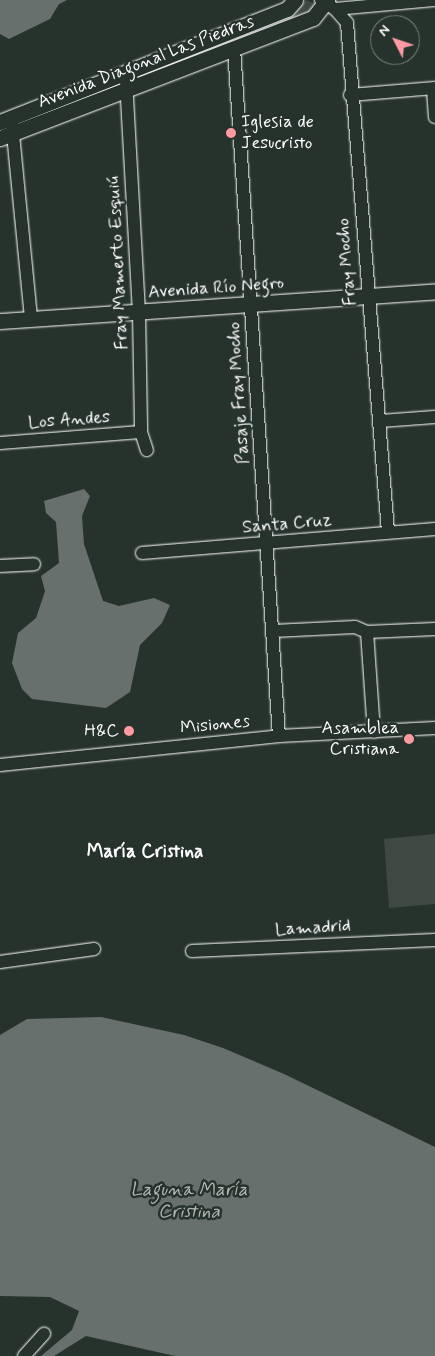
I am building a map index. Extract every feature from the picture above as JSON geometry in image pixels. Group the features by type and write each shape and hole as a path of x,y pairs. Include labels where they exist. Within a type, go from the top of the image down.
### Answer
{"street":[{"name":"Avenida Diagonal Las Piedras","path":"7,136 126,80 287,9 295,0"},
{"path":"327,3 434,0"},
{"name":"Avenida Diagonal Las Piedras","path":"6,120 126,80 234,48 313,18 327,3"},
{"name":"Fray Mocho","path":"327,3 346,23 350,95 380,421 388,532"},
{"name":"Pasaje Fray Mocho","path":"234,48 279,736"},
{"name":"Fray Mamerto Esquiú","path":"126,80 139,312 141,432 147,450"},
{"path":"350,95 434,88 435,117"},
{"path":"6,120 31,318"},
{"name":"Avenida Río Negro","path":"0,321 250,303 368,298 435,291"},
{"path":"380,421 435,417"},
{"name":"Los Andes","path":"0,443 141,432"},
{"name":"Santa Cruz","path":"142,553 435,529"},
{"path":"0,566 34,564"},
{"path":"273,631 355,627 368,632 435,629"},
{"path":"368,632 374,732"},
{"name":"Misiones","path":"0,765 279,736 435,728"},
{"name":"Lamadrid","path":"192,951 435,940"},
{"path":"0,962 94,949"},
{"path":"24,1356 44,1334"}],"shaded area":[{"path":"306,0 317,5 315,10 136,78 136,75 293,14"},
{"path":"435,834 435,904 389,908 384,839"}],"water":[{"path":"0,0 67,0 59,4 50,19 9,39 0,34"},
{"path":"84,489 90,496 82,516 84,544 103,601 119,606 154,598 170,605 162,623 140,645 130,692 106,708 32,699 22,689 12,663 18,633 36,618 45,591 41,576 59,563 56,522 46,513 44,501"},
{"name":"Laguna María Cristina","path":"101,1017 184,1035 223,1048 284,1074 435,1147 435,1356 175,1356 86,1336 54,1356 41,1356 72,1330 79,1311 50,1297 0,1296 0,1035 27,1019"}],"place":[{"name":"Iglesia de Jesucristo","path":"231,133"},
{"name":"H&C","path":"129,731"},
{"name":"Asamblea Cristiana","path":"409,739"}],"district":[{"name":"María Cristina","path":"145,852"}]}
